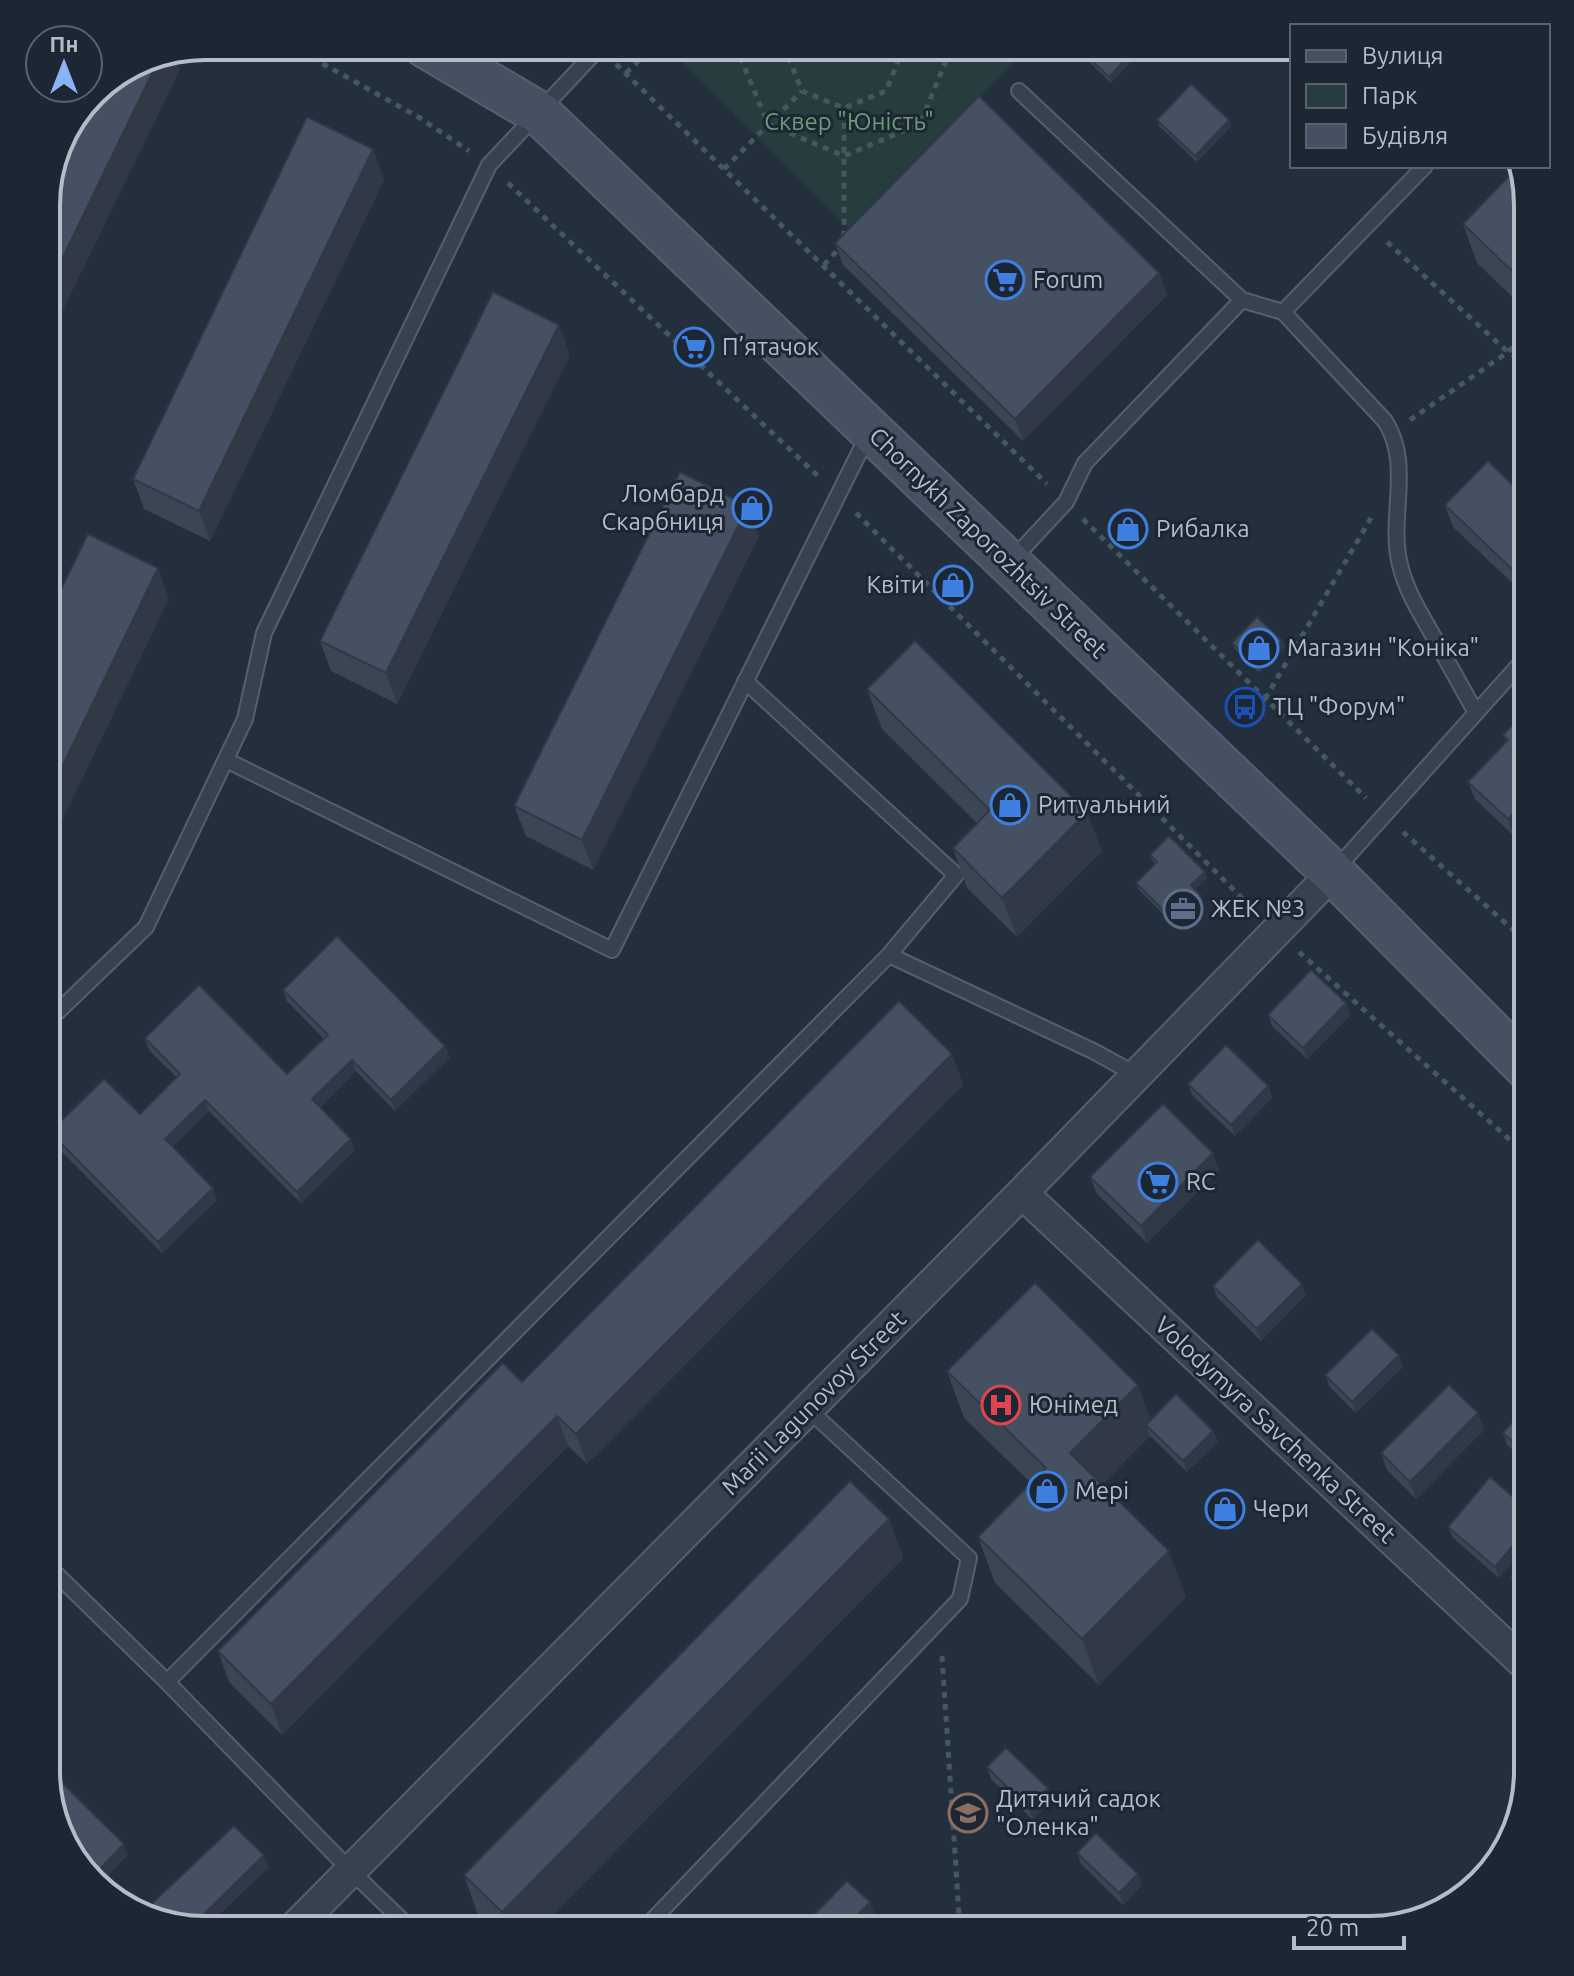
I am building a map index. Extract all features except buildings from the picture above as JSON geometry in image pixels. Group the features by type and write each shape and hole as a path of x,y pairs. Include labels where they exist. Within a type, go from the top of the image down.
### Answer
{"street":[{"name":"Chornykh Zaporozhtsiv Street","path":"449,60 539,113 1333,873 1514,1055"},
{"name":"Marii Lagunovoy Street","path":"306,1916 1022,1193 1333,873"},
{"name":"Volodymyra Savchenka Street","path":"1022,1193 1514,1654"}],"lane":[{"path":"60,1010 146,927 245,719 264,633 489,165 588,60"},
{"path":"1019,91 1242,300 1283,312 1366,398 1392,432 1399,456 1397,548 1401,568 1409,593 1476,713"},
{"path":"1283,312 1423,168"},
{"path":"1010,562 1066,502 1085,463 1242,300"},
{"path":"226,760 612,950 871,430"},
{"path":"1333,873 1514,671"},
{"path":"167,1682 889,955 956,875 745,681"},
{"path":"889,955 1093,1051 1137,1075"},
{"path":"656,1916 960,1599 969,1558 808,1409"},
{"path":"60,1578 398,1916"}],"path":[{"path":"316,60 420,118 489,165 838,496 1276,932 1514,1144"},
{"path":"613,60 1384,816 1514,931"},
{"path":"626,73 640,60"},
{"path":"743,60 768,124 844,156 920,124 947,60"},
{"path":"790,60 802,91 844,108 886,91 898,60"},
{"path":"724,169 802,91"},
{"path":"824,265 844,243 844,108"},
{"path":"1368,225 1514,356"},
{"path":"1392,432 1514,346"},
{"path":"1265,699 1399,468"},
{"path":"940,1620 959,1916"}],"green space":[{"name":"Сквер \"Юність\"","path":"680,60 1017,60 849,228"}],"place":[{"name":"Forum","path":"1005,280"},
{"name":"П’ятачок","path":"694,347"},
{"name":"Ломбард Скарбниця","path":"752,508"},
{"name":"Рибалка","path":"1128,529"},
{"name":"Квіти","path":"953,585"},
{"name":"Магазин \"Коніка\"","path":"1259,648"},
{"name":"ТЦ \"Форум\"","path":"1245,707"},
{"name":"Ритуальний","path":"1010,805"},
{"name":"ЖЕК №3","path":"1183,909"},
{"name":"RC","path":"1158,1182"},
{"name":"Юнімед","path":"1001,1405"},
{"name":"Мері","path":"1047,1491"},
{"name":"Чери","path":"1225,1509"},
{"name":"Дитячий садок \"Оленка\"","path":"968,1813"}]}
